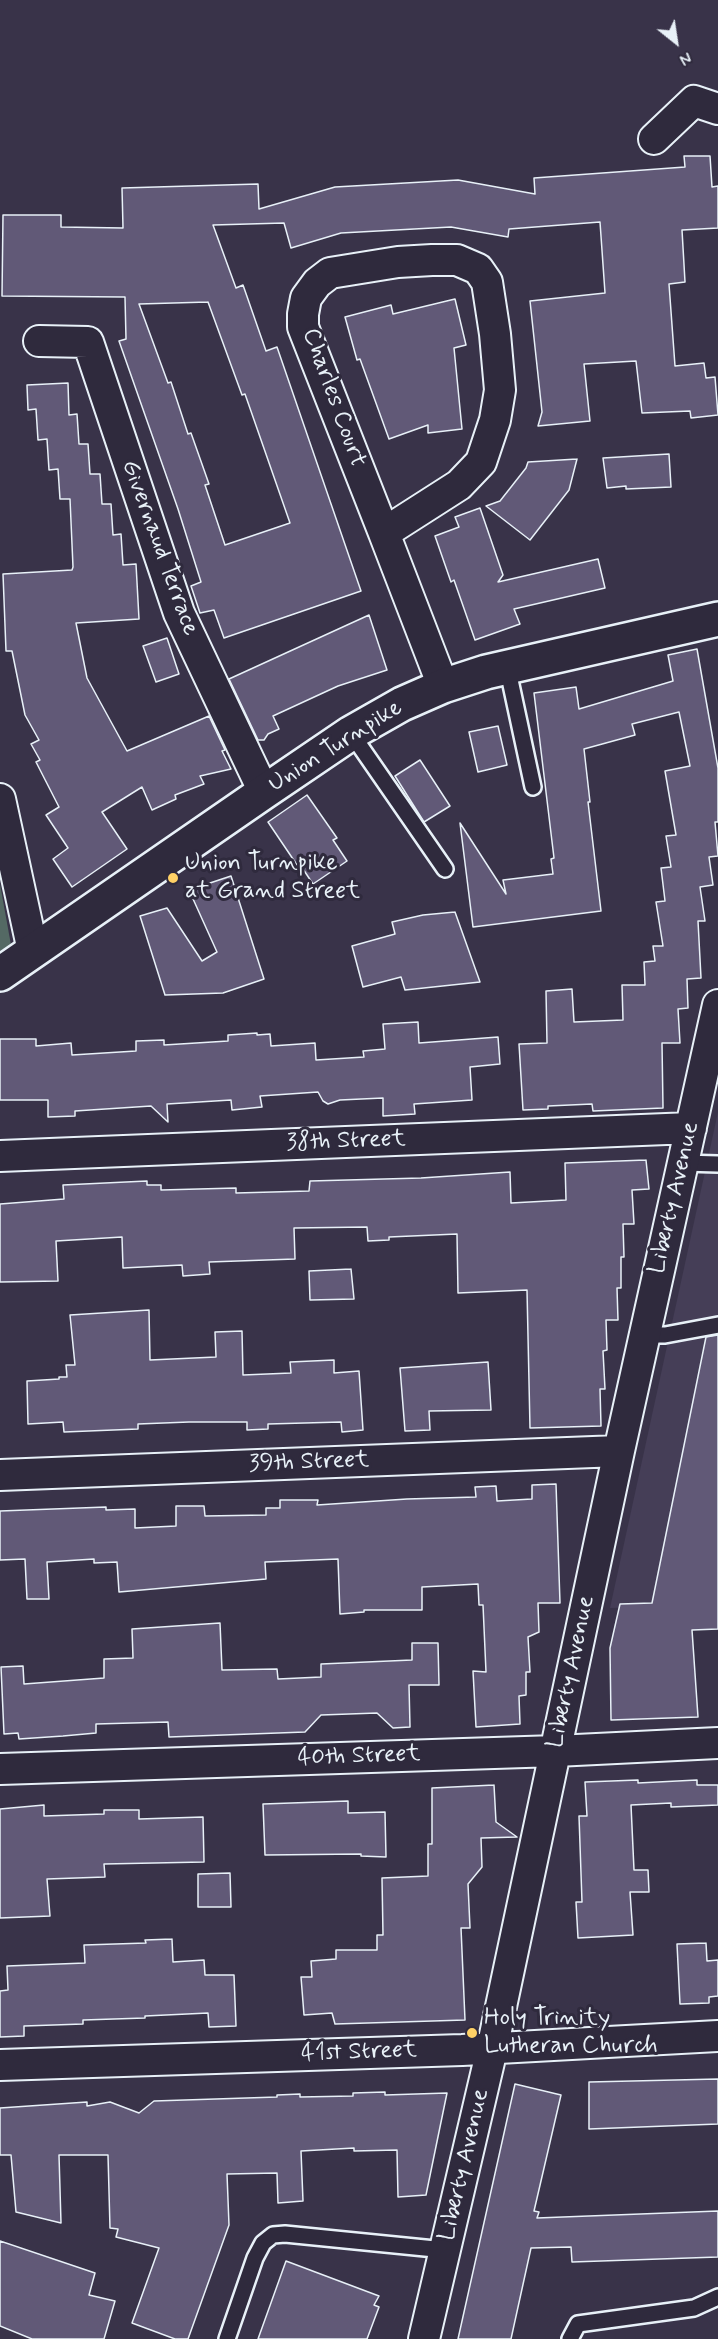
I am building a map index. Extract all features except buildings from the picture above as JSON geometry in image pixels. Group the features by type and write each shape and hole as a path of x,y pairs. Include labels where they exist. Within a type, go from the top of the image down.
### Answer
{"main road":[{"name":"Union Turnpike","path":"0,975 351,733 402,704 443,686 507,666 718,619"}],"street":[{"path":"654,139 694,101 718,109"},
{"name":"Charles Court","path":"384,533 459,485 474,470 481,462 495,420 500,390 487,282 478,269 457,260 398,262 330,273 317,283 306,298 303,327 443,686"},
{"name":"Givernaud Terrace","path":"39,341 88,342 179,613 264,792"},
{"path":"0,799 33,951"},
{"name":"Liberty Avenue","path":"424,2339 492,2049 619,1451 718,1005"},
{"name":"38th Street","path":"0,1156 691,1128"},
{"name":"39th Street","path":"0,1475 619,1451"},
{"name":"40th Street","path":"0,1769 556,1751 718,1743"},
{"name":"41st Street","path":"0,2065 492,2049 718,2036"}],"lane":[{"path":"507,666 533,787"},
{"path":"351,733 446,869"},
{"path":"683,1162 718,1164"},
{"path":"645,1335 665,1335 718,1325"},
{"path":"227,2339 255,2258 263,2243 273,2235 285,2234 445,2250"},
{"path":"570,2339 578,2324 694,2308 718,2297"}],"shaded area":[{"path":"718,1112 718,1605 610,1608"}],"green space":[{"path":"0,884 11,945 0,951"}],"place":[{"name":"Union Turnpike at Grand Street","path":"173,878"},
{"name":"Holy Trinity Lutheran Church","path":"472,2033"}]}
